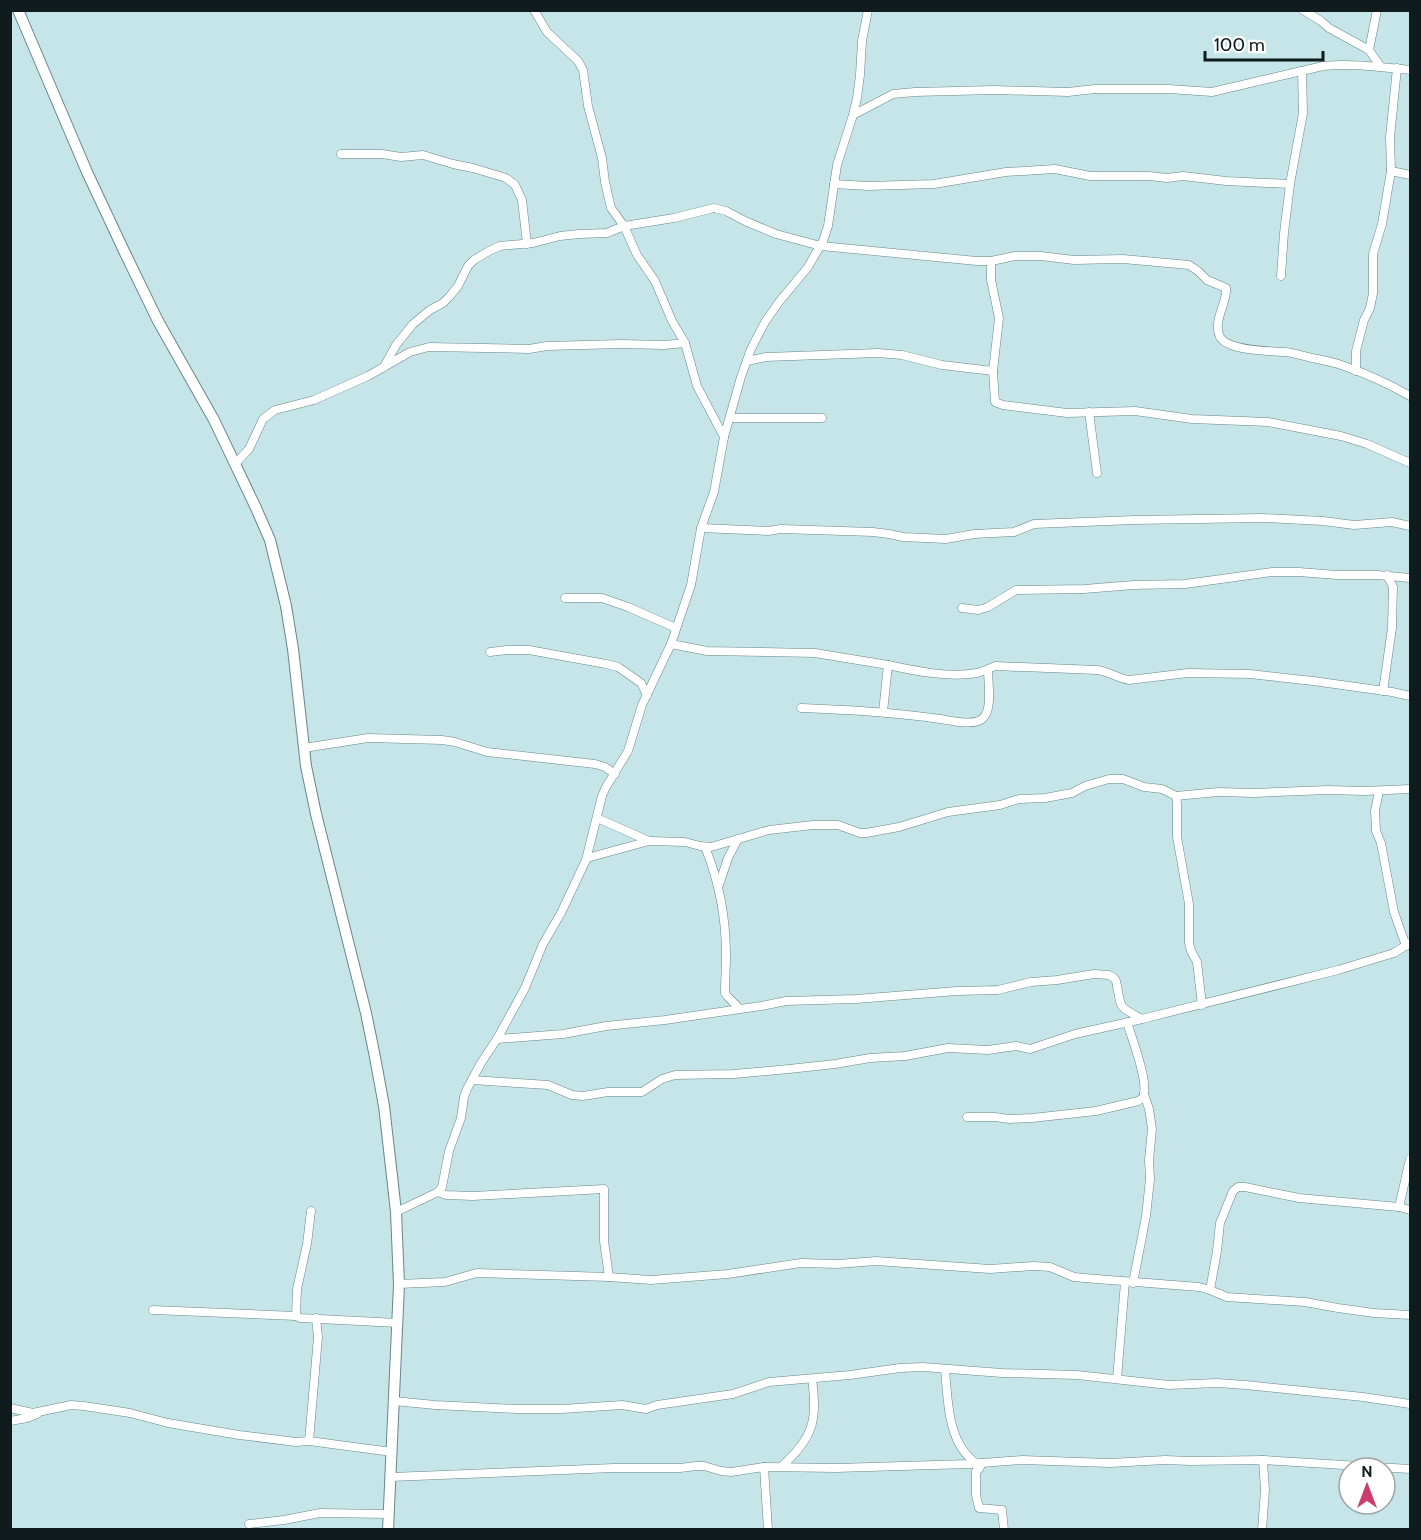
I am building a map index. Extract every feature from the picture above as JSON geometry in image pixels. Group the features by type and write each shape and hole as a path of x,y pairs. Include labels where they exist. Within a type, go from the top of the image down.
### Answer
{"street":[{"path":"18,10 87,172 148,301 214,420 270,540 286,606 304,748 316,814 366,1013 384,1106 396,1212 399,1284 388,1530"},
{"path":"534,10 547,32 578,61 583,70 588,106 602,158 611,208 624,226 637,255 655,281 672,321 685,343 697,386 724,437"},
{"path":"396,1212 438,1192 442,1187 449,1151 461,1118 464,1097 525,988 543,944 561,913 587,858 602,796 628,751 652,682 671,644 691,585 701,528 714,492 724,437 751,349 765,322 808,267 821,246 828,226 837,165 853,115 868,10"},
{"path":"1303,10 1329,28 1369,50 1381,67"},
{"path":"1369,50 1377,10"},
{"path":"853,115 893,94 915,92 994,90 1068,92 1095,89 1169,89 1212,92 1339,64 1410,70"},
{"path":"1356,371 1356,351 1373,293 1373,254 1382,224 1391,171 1390,137 1396,68"},
{"path":"1281,276 1290,184 1303,113 1302,71"},
{"path":"341,154 382,154 400,157 423,155 506,178 515,185 522,200 527,244"},
{"path":"834,184 868,186 934,184 1006,172 1055,169 1090,176 1167,178 1183,176 1226,182 1290,184"},
{"path":"1391,171 1410,175"},
{"path":"384,367 396,345 413,324 443,303 458,286 468,266 489,250 560,236 607,233 624,226 674,218 714,208 726,211 776,234 821,246 976,261 991,261 1015,256 1041,256 1074,260 1123,259 1189,266 1208,280 1226,288 1227,292 1218,324 1220,335 1226,343 1243,348 1290,353 1342,365 1410,396"},
{"path":"991,261 991,280 999,318 993,371 995,402 1067,413 1135,411 1192,419 1268,422 1341,436 1367,444 1410,463"},
{"path":"236,464 249,449 264,419 275,410 314,400 368,376 410,352 429,347 530,349 548,346 685,343"},
{"path":"747,361 766,357 878,352 902,355 942,365 993,371"},
{"path":"1089,412 1097,473"},
{"path":"730,418 822,418"},
{"path":"701,528 873,532 903,537 946,539 1014,532 1034,524 1134,520 1263,518 1354,525 1392,522 1410,526"},
{"path":"962,608 978,610 988,607 1016,591 1185,584 1272,572 1387,575 1410,578"},
{"path":"1383,691 1392,628 1393,587 1387,575"},
{"path":"1393,587 1402,576"},
{"path":"565,598 602,598 676,628"},
{"path":"671,644 707,651 815,653 915,671 951,674 974,673 995,666 1096,670 1129,680 1188,673 1250,674 1410,696"},
{"path":"490,652 530,650 564,655 618,668 641,683 647,695"},
{"path":"883,712 888,665"},
{"path":"801,708 883,712 971,722 984,717 988,711 988,670"},
{"path":"641,683 652,682"},
{"path":"304,748 368,738 442,740 487,752 595,764 615,774"},
{"path":"587,858 649,841 685,842 705,847 769,830 813,825 838,825 866,833 899,827 948,812 1000,805 1019,799 1045,798 1065,794 1109,779 1123,779 1144,787 1161,789 1176,796 1218,792 1410,789"},
{"path":"472,1080 548,1085 572,1095 583,1096 608,1092 642,1092 662,1079 675,1075 735,1074 789,1069 870,1058 905,1056 948,1048 988,1050 1016,1046 1030,1049 1076,1034 1203,1005 1383,957 1408,945 1394,912 1381,843 1376,831 1375,811 1378,791"},
{"path":"1176,796 1177,837 1189,904 1189,943 1197,962 1203,1005"},
{"path":"597,818 649,841"},
{"path":"718,888 728,858 738,839"},
{"path":"705,847 718,888 724,928 725,993 739,1008"},
{"path":"498,1039 563,1034 786,1001 998,990 1031,982 1102,974 1116,981 1121,1007 1142,1019"},
{"path":"1117,1379 1129,1282 1149,1198 1152,1130 1152,1119 1144,1094 1143,1077 1127,1022"},
{"path":"967,1117 1032,1118 1096,1111 1138,1101 1144,1094"},
{"path":"1138,1101 1148,1106"},
{"path":"1398,1207 1410,1159"},
{"path":"1210,1290 1220,1223 1233,1191 1238,1187 1299,1198 1410,1210"},
{"path":"438,1192 446,1195 473,1196 604,1189 604,1241 609,1276"},
{"path":"296,1316 297,1289 307,1244 311,1211"},
{"path":"399,1284 445,1282 477,1273 609,1276 651,1280 728,1274 801,1263 838,1264 876,1261 990,1269 1050,1267 1074,1276 1170,1284 1210,1290 1227,1297 1305,1302 1347,1310 1410,1315"},
{"path":"153,1310 398,1323"},
{"path":"309,1442 318,1337 316,1318"},
{"path":"394,1401 516,1409 622,1405 646,1410 657,1405 733,1394 769,1382 900,1368 1077,1375 1169,1384 1246,1385 1410,1404"},
{"path":"945,1369 951,1420 957,1440 966,1456 976,1465 976,1495 979,1508 1002,1510 1004,1530"},
{"path":"782,1467 803,1445 811,1430 815,1406 812,1378"},
{"path":"10,1408 33,1413 71,1405 84,1406 239,1435 392,1452"},
{"path":"10,1421 27,1418 41,1412"},
{"path":"391,1477 696,1466 730,1472 764,1467 976,1465 1022,1460 1110,1463 1165,1460 1263,1460 1410,1469"},
{"path":"1262,1530 1265,1490 1263,1460"},
{"path":"764,1467 768,1530"},
{"path":"249,1524 320,1513 389,1514"}]}
